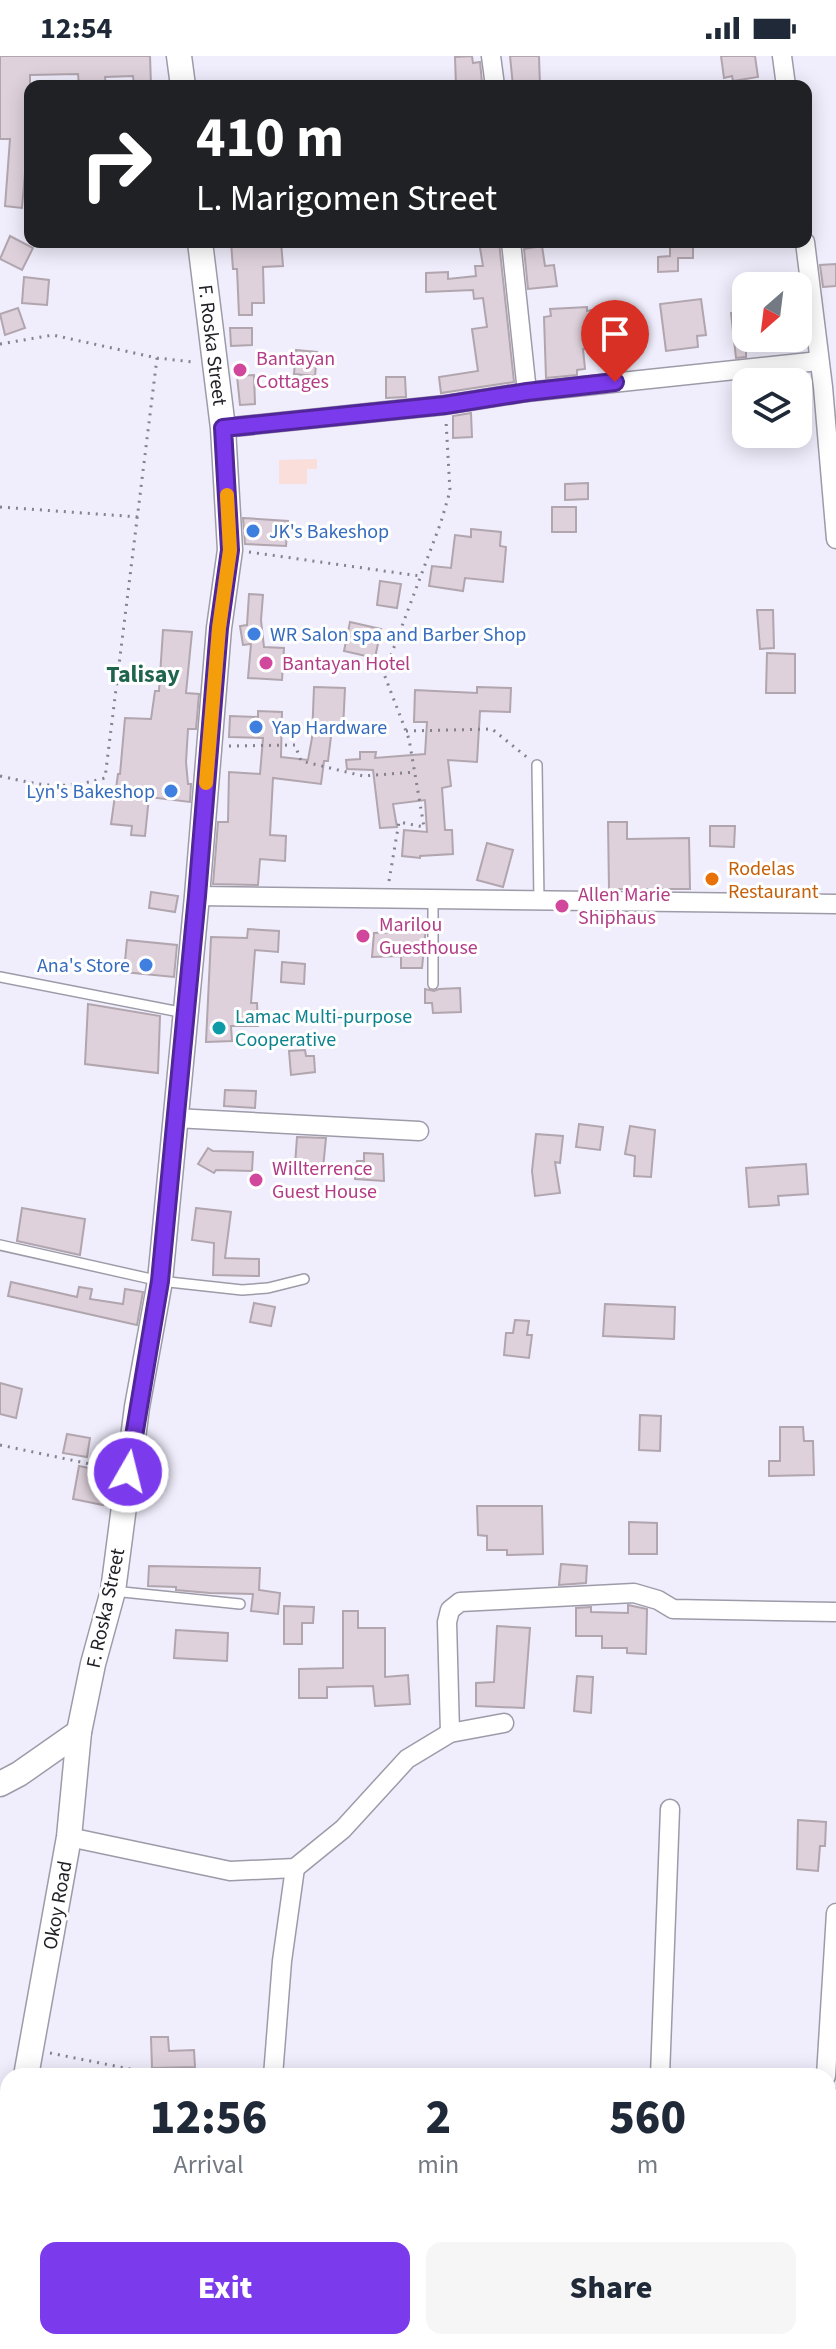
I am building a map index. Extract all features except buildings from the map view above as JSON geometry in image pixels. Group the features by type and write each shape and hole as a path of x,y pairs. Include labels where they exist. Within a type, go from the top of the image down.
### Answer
{"main road":[{"path":"179,56 182,80"},
{"name":"F. Roska Street","path":"79,1732 113,1591 128,1472 160,1281 219,628 230,550 223,428 201,248"},
{"path":"0,1784 79,1732"},
{"name":"Okoy Road","path":"27,2068 69,1837 79,1732"}],"street":[{"path":"491,56 494,80"},
{"path":"782,56 785,80"},
{"path":"512,248 527,392"},
{"path":"806,248 819,361 830,388 836,539"},
{"path":"223,428 819,361"},
{"path":"197,896 836,904"},
{"path":"175,1118 419,1131"},
{"path":"450,1733 447,1622 450,1610 460,1602 634,1593 658,1600 673,1609 836,1612"},
{"path":"69,1837 230,1871 295,1868 343,1829 407,1759 450,1733 504,1723"},
{"path":"660,2068 670,1809"},
{"path":"274,2068 282,1961 295,1868"},
{"path":"826,2068 836,1913"}],"lane":[{"path":"537,765 539,901"},
{"path":"433,898 433,984"},
{"path":"0,977 185,1013"},
{"path":"0,1245 160,1281 242,1290 268,1288 304,1279"},
{"path":"113,1591 240,1604"}],"path":[{"path":"0,344 53,335 157,358 191,361 216,378"},
{"path":"0,776 49,787 75,786 105,778 157,358"},
{"path":"386,898 399,822 424,827 406,731 384,674 450,491 445,405"},
{"path":"0,507 139,517"},
{"path":"230,550 420,576"},
{"path":"406,731 492,729 537,765"},
{"path":"209,746 295,745 301,761 363,776 415,772"},
{"path":"0,1445 128,1472"},
{"path":"31,2049 125,2068"}],"shaded area":[{"path":"317,459 317,469 307,469 307,484 279,484 279,460"}],"slow traffic":[{"path":"206,783 219,628 230,550 227,495"}],"place":[{"name":"Bantayan Cottages","path":"240,370"},
{"name":"JK's Bakeshop","path":"253,531"},
{"name":"WR Salon spa and Barber Shop","path":"254,634"},
{"name":"Bantayan Hotel","path":"266,663"},
{"name":"Yap Hardware","path":"256,727"},
{"name":"Lyn's Bakeshop","path":"171,791"},
{"name":"Rodelas Restaurant","path":"712,879"},
{"name":"Allen Marie Shiphaus","path":"562,906"},
{"name":"Marilou Guesthouse","path":"363,936"},
{"name":"Ana's Store","path":"146,965"},
{"name":"Lamac Multi-purpose Cooperative","path":"219,1028"},
{"name":"Willterrence Guest House","path":"256,1180"}],"district":[{"name":"Talisay","path":"143,674"}],"route":[{"path":"128,1472 160,1281 219,628 230,550 223,428 445,405 615,382"}]}
